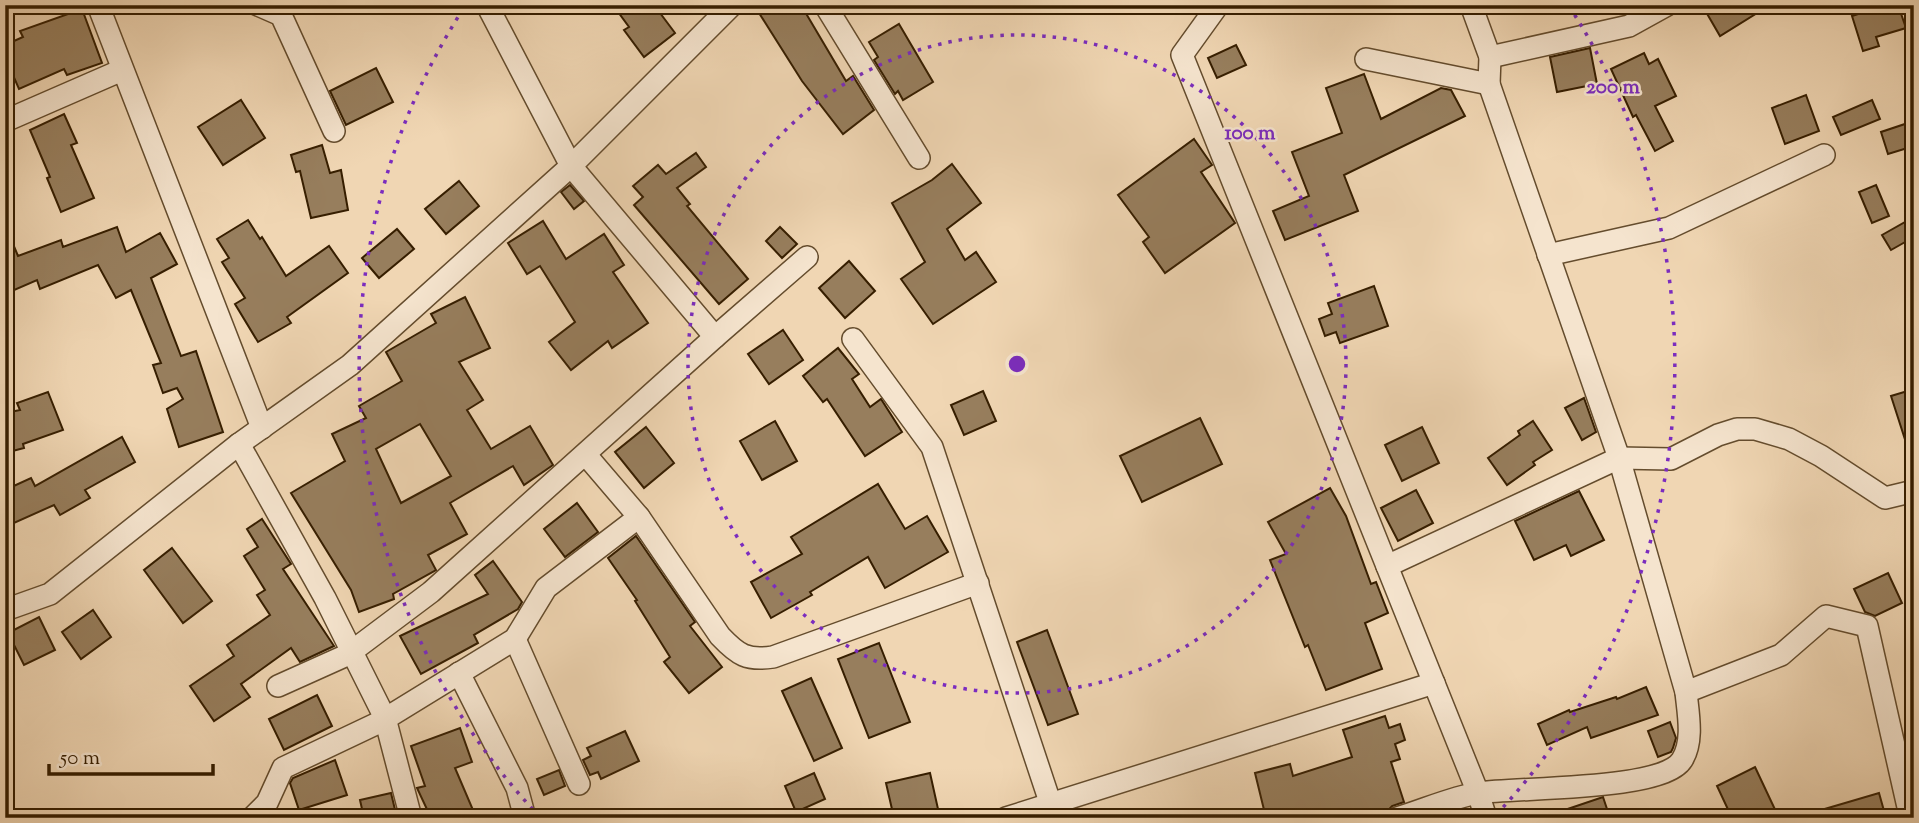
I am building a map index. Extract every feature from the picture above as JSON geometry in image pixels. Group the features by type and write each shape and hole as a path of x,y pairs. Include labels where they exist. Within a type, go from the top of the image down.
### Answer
{"street":[{"path":"98,5 262,428"},
{"path":"258,5 281,15 334,131"},
{"path":"487,5 571,166 715,337"},
{"path":"5,610 50,594 239,444 350,365 571,166 732,5"},
{"path":"825,5 919,158"},
{"path":"1218,5 1182,55 1486,818"},
{"path":"1397,818 1478,793 1596,785 1651,777 1671,771 1682,760 1689,728 1686,692 1619,458 1489,85 1490,57 1471,5"},
{"path":"1490,57 1629,26 1667,5"},
{"path":"1366,59 1489,85"},
{"path":"5,121 122,70"},
{"path":"1548,255 1669,228 1824,155"},
{"path":"278,686 352,651 432,592 807,257"},
{"path":"853,340 932,447 1052,805"},
{"path":"1387,566 1619,458 1671,459 1718,435 1737,429 1770,432 1800,444 1885,498 1914,491"},
{"path":"239,444 352,651 385,719 411,818"},
{"path":"586,455 639,517 720,636 733,650 748,658 773,657 978,583"},
{"path":"251,818 267,803 283,768 385,719 515,639 546,588 639,517"},
{"path":"1686,692 1781,656 1826,615 1867,626 1909,810"},
{"path":"515,639 579,784"},
{"path":"459,673 517,788 525,818"},
{"path":"1006,818 1434,683"}],"building":[{"path":"613,5 654,5 675,33 644,57 624,30 629,27"},
{"path":"754,5 801,5 846,81 853,76 874,110 843,134 802,81"},
{"path":"1702,5 1770,5 1720,36"},
{"path":"1886,5 1898,5 1906,28 1876,37 1879,46 1863,51 1852,16"},
{"path":"82,9 102,63 67,75 64,69 19,89 5,57 5,45 23,37 20,31"},
{"path":"899,24 933,82 903,100 898,91 895,94 874,60 878,57 869,42"},
{"path":"1236,45 1246,65 1217,78 1208,58"},
{"path":"1590,48 1597,84 1557,92 1550,57"},
{"path":"1644,53 1649,64 1658,59 1676,96 1655,106 1673,141 1655,151 1636,115 1633,117 1611,69"},
{"path":"376,68 393,102 346,125 330,91"},
{"path":"1364,74 1381,119 1441,88 1451,90 1465,116 1344,175 1358,211 1285,240 1273,211 1309,196 1292,152 1342,133 1326,88"},
{"path":"1806,95 1819,131 1785,144 1772,108"},
{"path":"241,100 265,138 223,165 198,127"},
{"path":"1872,100 1880,119 1841,135 1833,117"},
{"path":"64,114 77,143 71,145 94,198 61,212 30,130"},
{"path":"1914,121 1914,146 1888,154 1881,132"},
{"path":"1194,139 1212,165 1201,172 1235,223 1165,273 1143,242 1149,237 1118,195"},
{"path":"322,145 330,173 341,170 348,210 311,218 300,171 296,172 291,155"},
{"path":"696,153 706,167 677,188 690,204 687,206 748,279 719,304 634,205 643,197 633,186 658,165 666,174"},
{"path":"952,164 981,203 947,229 965,260 976,252 996,282 933,324 901,279 925,262 892,203 932,180"},
{"path":"459,181 479,206 446,234 425,209"},
{"path":"570,185 584,201 574,209 561,192"},
{"path":"1876,185 1889,216 1872,223 1859,192"},
{"path":"1914,217 1914,237 1891,250 1882,235"},
{"path":"248,220 286,276 329,246 348,273 287,317 291,323 258,342 235,304 245,298 222,262 229,258 217,239"},
{"path":"543,221 566,259 604,234 624,265 613,272 648,323 612,348 608,341 571,370 549,342 575,322 540,266 527,274 508,243"},
{"path":"5,225 18,256 61,240 63,247 117,227 126,252 160,233 177,264 151,278 181,356 196,351 223,432 179,447 167,409 183,399 177,388 163,393 153,365 161,363 131,290 116,298 98,265 40,289 37,280 5,294"},
{"path":"780,227 797,244 782,258 766,241"},
{"path":"397,229 414,249 379,278 362,258"},
{"path":"849,261 875,291 845,318 819,288"},
{"path":"1374,286 1388,326 1340,343 1336,332 1325,336 1319,319 1332,314 1328,303"},
{"path":"465,297 490,348 459,362 483,400 467,410 491,449 530,426 553,465 524,485 513,466 450,503 467,534 428,555 436,570 393,594 394,599 359,612 351,590 291,493 345,461 332,434 366,418 359,406 402,381 386,352 436,323 431,314","holes":["420,424 451,476 401,503 376,449"]},
{"path":"783,330 803,360 769,384 748,354"},
{"path":"838,348 859,374 852,379 870,407 881,399 902,432 865,456 827,399 823,402 803,376"},
{"path":"1914,389 1914,455 1910,455 1891,396"},
{"path":"983,391 996,421 964,435 951,405"},
{"path":"48,392 63,430 23,444 24,448 5,453 5,413 20,410 17,403"},
{"path":"1584,398 1596,432 1582,440 1565,408"},
{"path":"1200,418 1222,464 1142,502 1120,456"},
{"path":"775,421 797,461 762,480 740,441"},
{"path":"1533,421 1552,450 1533,462 1535,465 1507,485 1488,458 1520,435 1518,431"},
{"path":"646,427 674,463 644,488 615,452"},
{"path":"1422,427 1439,463 1402,481 1385,445"},
{"path":"122,437 135,462 85,490 90,498 60,515 54,505 5,527 5,490 31,478 35,486"},
{"path":"878,484 905,529 927,516 948,552 885,588 868,557 810,592 812,595 771,618 751,582 802,554 791,537"},
{"path":"1330,488 1346,516 1371,584 1376,582 1388,613 1365,623 1382,669 1326,690 1308,645 1305,647 1270,560 1286,554 1268,522"},
{"path":"1416,490 1433,523 1398,541 1381,508"},
{"path":"1579,491 1604,540 1571,556 1566,545 1534,560 1515,521"},
{"path":"577,503 598,532 565,557 544,529"},
{"path":"262,519 291,564 283,569 334,646 300,662 291,648 241,684 250,697 214,721 190,686 234,656 227,645 270,615 257,595 265,590 244,556 258,547 247,529"},
{"path":"636,536 695,622 690,626 722,667 689,693 664,662 670,657 635,601 637,600 608,558"},
{"path":"172,548 212,601 183,623 144,570"},
{"path":"493,561 522,602 518,609 474,635 478,643 421,674 400,636 488,594 475,575"},
{"path":"1888,573 1902,603 1875,616 1865,612 1854,589"},
{"path":"93,610 111,637 81,659 62,632"},
{"path":"39,617 55,650 24,665 8,633"},
{"path":"1047,630 1078,714 1048,725 1017,642"},
{"path":"879,643 910,722 869,738 838,659"},
{"path":"811,678 842,748 814,761 782,691"},
{"path":"1646,687 1658,715 1591,738 1587,727 1547,745 1538,724 1569,710 1570,712 1616,697 1617,699"},
{"path":"317,695 332,726 284,750 269,719"},
{"path":"1385,716 1389,728 1400,724 1405,740 1395,744 1400,759 1391,762 1404,802 1392,806 1384,815 1376,818 1266,818 1255,773 1290,764 1293,776 1352,757 1343,730"},
{"path":"1670,722 1676,738 1673,748 1671,752 1658,757 1648,731"},
{"path":"460,728 472,762 455,768 473,810 457,818 431,818 417,788 425,786 411,746"},
{"path":"625,731 639,761 601,779 598,772 590,775 583,760 591,756 587,748"},
{"path":"335,760 347,795 299,810 290,783 293,778"},
{"path":"1755,767 1779,818 1732,818 1717,786"},
{"path":"559,770 565,786 544,795 537,779"},
{"path":"814,773 825,799 796,812 785,786"},
{"path":"930,773 940,818 894,818 886,783"},
{"path":"391,793 397,818 364,818 360,800"},
{"path":"1879,793 1886,818 1812,818 1811,813"},
{"path":"1603,797 1610,818 1551,818 1550,815"}]}
